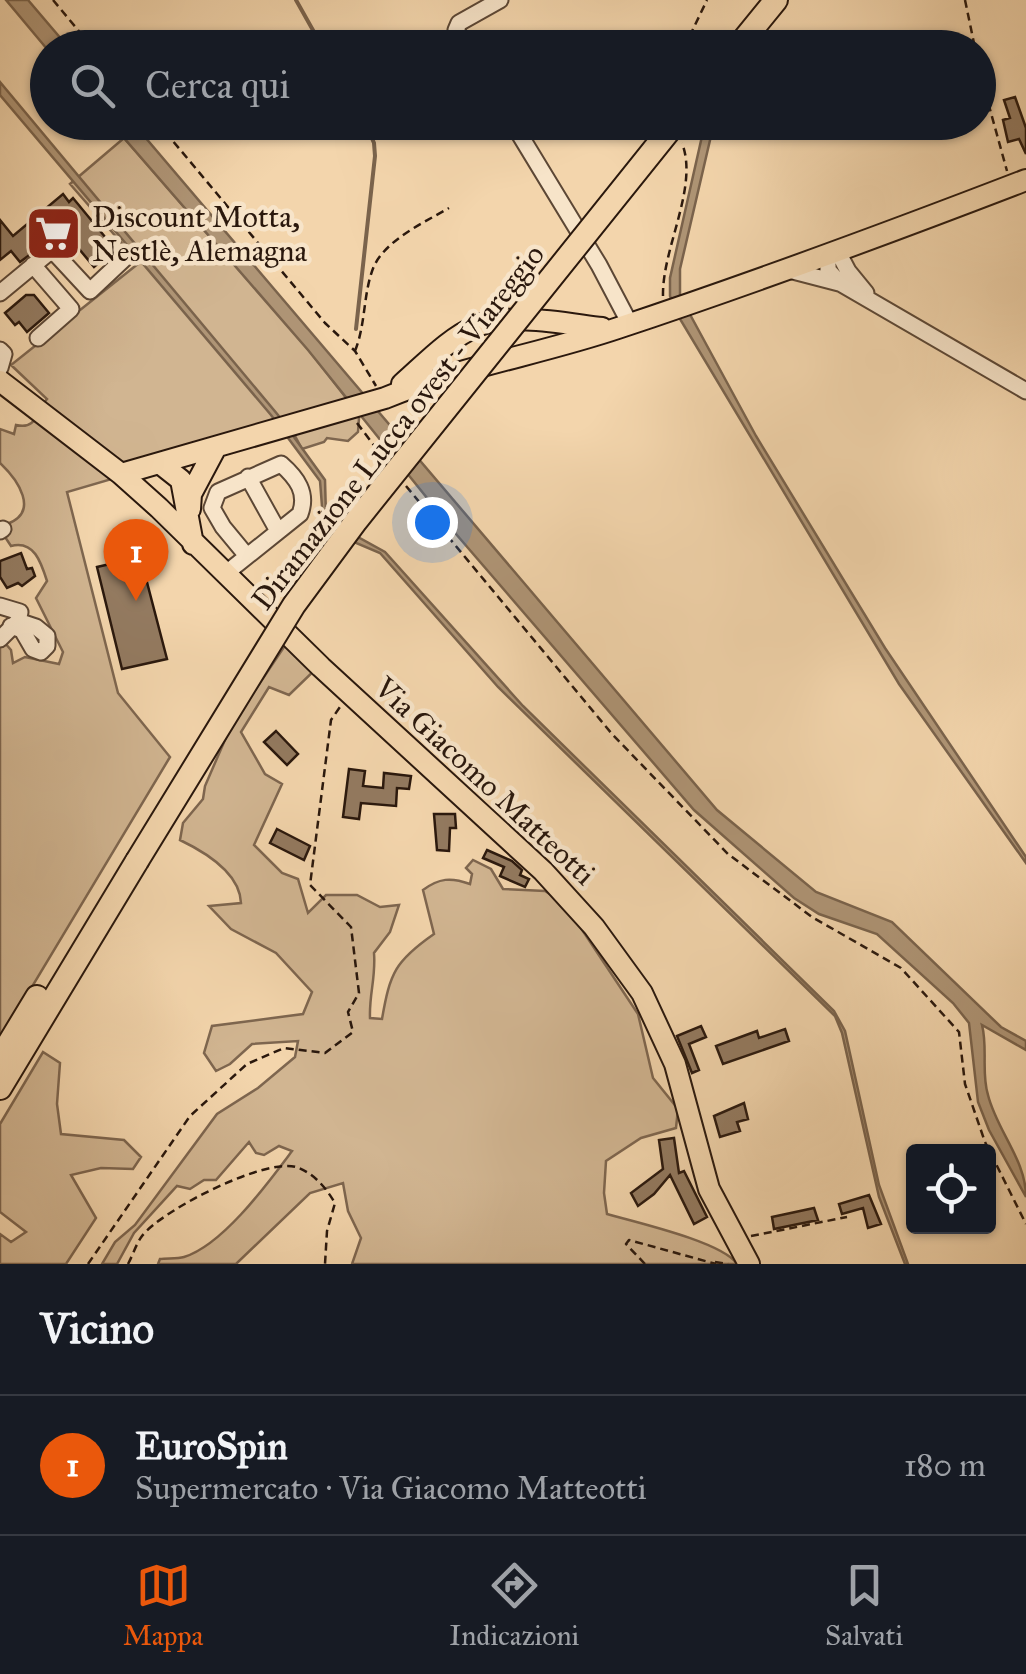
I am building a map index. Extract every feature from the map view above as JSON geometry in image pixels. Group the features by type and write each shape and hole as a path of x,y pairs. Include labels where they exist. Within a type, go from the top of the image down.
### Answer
{"highway":[{"path":"733,30 757,0"},
{"path":"752,30 776,0"},
{"name":"Diramazione Lucca ovest - Viareggio","path":"0,1088 46,1014 131,856 281,598 644,140"},
{"name":"Diramazione Lucca ovest - Viareggio","path":"0,1058 294,604 356,521 670,140"}],"main road":[{"path":"122,474 385,398 425,381 622,326 790,270 1018,183"},
{"path":"385,398 478,324 523,320 622,326"},
{"path":"0,380 26,401"},
{"path":"0,389 26,401"},
{"name":"Via Giacomo Matteotti","path":"26,401 122,474 159,508 350,694 543,871 594,927 642,992 674,1064 709,1189 749,1264"},
{"path":"189,516 191,494 216,447"},
{"path":"159,508 153,495 154,480 162,465"},
{"path":"162,465 181,480 193,544"}],"street":[{"path":"456,30 458,23 500,0"},
{"path":"523,140 600,265 622,326"},
{"path":"844,277 850,257 860,244"},
{"path":"0,293 52,250 90,291 124,259"},
{"path":"833,251 844,277 872,300 1026,392"},
{"path":"33,266 71,309 38,338"},
{"path":"790,270 844,277"},
{"path":"0,350 4,354 0,368"},
{"path":"225,574 300,514 304,502 297,479 281,464 218,492 212,508 246,556"},
{"path":"248,477 278,531"},
{"path":"0,606 20,612 10,629"}],"path":[{"path":"53,0 78,30"},
{"path":"693,30 707,0"},
{"path":"965,0 971,30"},
{"path":"996,119 1018,183"},
{"path":"172,140 325,323 355,351 385,398"},
{"path":"674,308 662,278 686,178 687,154 682,140"},
{"path":"355,351 374,266 416,226 449,208"},
{"path":"348,409 394,471"},
{"path":"405,484 612,734 728,854 812,917 901,968 959,1032 965,1084 986,1142 1026,1224"},
{"path":"88,1264 190,1116 247,1064 284,1048 326,1053 353,1032 348,1012 359,993 351,927 310,885 331,720 350,694"},
{"path":"128,1264 143,1235 179,1206 277,1166 296,1168 325,1185 335,1203 326,1231 325,1264"},
{"path":"735,1239 847,1217"},
{"path":"645,1264 626,1244 629,1240 728,1264"}],"shaded area":[{"path":"6,0 28,0 54,30 31,30"},
{"path":"0,82 30,118 30,130 0,95"},
{"path":"38,140 48,140 278,415 325,480 329,521 385,552 523,706 834,1011 845,1031 879,1185 908,1264 879,1197 835,1016 498,687 380,553 356,543 323,519 320,481 271,415"},
{"path":"126,140 308,349 354,408 67,492 118,693 170,757 0,1040 0,644 5,643 11,650 13,663 25,657 59,664 63,652 36,598 47,581 39,560 31,549 11,546 5,537 7,524 17,519 24,504 19,487 0,463 0,429 14,434 16,425 32,422 47,399 11,365 139,263 70,184"},
{"path":"126,140 147,140 717,810 816,892 892,922 1001,1027 1026,1041 1026,1050 982,1025 988,1095 1021,1171 1026,1197 978,1102 969,1023 953,1003 877,934 819,914 794,898 694,810 456,534 308,350"},
{"path":"701,140 710,140 680,269 680,296 756,436 885,648 1026,857 1026,863 899,684 677,314 670,296 670,278"},
{"path":"356,415 358,432 348,441 327,438 302,449 294,434"},
{"path":"286,644 318,667 289,695 269,687 241,732 265,774 282,784 254,845 282,873 298,879 308,913 326,895 357,895 380,907 399,905 390,932 374,953 370,1018 382,1019 396,969 434,934 423,890 445,880 470,884 472,874 466,868 473,860 491,869 503,889 545,891 565,904 638,1014 653,1078 678,1109 676,1128 641,1138 606,1161 607,1214 697,1241 737,1264 352,1264 361,1238 348,1211 343,1183 310,1193 236,1264 158,1264 160,1259 184,1257 214,1240 244,1212 292,1151 279,1146 264,1155 256,1153 249,1142 216,1180 204,1180 190,1189 177,1186 134,1233 117,1264 102,1264 115,1242 135,1225 217,1114 258,1088 295,1057 298,1041 252,1044 216,1071 204,1053 212,1026 303,1014 312,992 276,953 231,929 209,906 241,903 235,882 220,865 180,840 183,823 203,799 231,726"},
{"path":"43,1052 60,1063 57,1104 61,1134 124,1140 141,1157 133,1169 101,1168 71,1175 96,1218 66,1264 0,1264 0,1234 11,1242 26,1232 0,1212 0,1124"}],"building":[{"path":"1015,97 1026,128 1026,154 1019,139 1008,142 1003,120 1010,118 1004,100"},
{"path":"63,194 69,202 73,198 115,249 94,267 70,238 62,244 51,239 20,262 11,251 0,260 0,220 13,236"},
{"path":"26,295 34,295 49,313 27,332 5,313"},
{"path":"21,553 27,569 32,568 35,576 22,586 18,583 7,588 0,577 0,561"},
{"path":"119,562 122,572 143,567 167,659 122,669 97,567"},
{"path":"276,731 298,754 287,765 264,742"},
{"path":"349,769 365,771 363,786 383,788 384,773 411,776 409,789 397,788 396,806 361,803 359,819 343,817"},
{"path":"434,814 455,814 456,828 450,828 449,851 437,850"},
{"path":"277,829 310,846 304,860 270,843"},
{"path":"487,850 522,870 520,875 529,879 525,887 500,876 504,867 483,858"},
{"path":"701,1026 706,1037 689,1044 699,1070 692,1073 677,1036"},
{"path":"785,1029 789,1041 723,1064 716,1046 757,1031 759,1038"},
{"path":"744,1103 748,1119 737,1122 740,1131 720,1137 714,1116"},
{"path":"674,1138 679,1173 684,1171 707,1217 694,1224 670,1175 638,1206 631,1193 663,1169 659,1140"},
{"path":"869,1195 881,1224 868,1228 863,1208 842,1214 839,1204"},
{"path":"814,1208 818,1220 774,1229 772,1217"}],"waterway":[{"path":"296,0 313,30"},
{"path":"356,329 375,156 373,140"}],"place":[{"name":"Discount Motta, Nestlè, Alemagna","path":"53,234"},
{"name":"EuroSpin","path":"136,601"}]}
